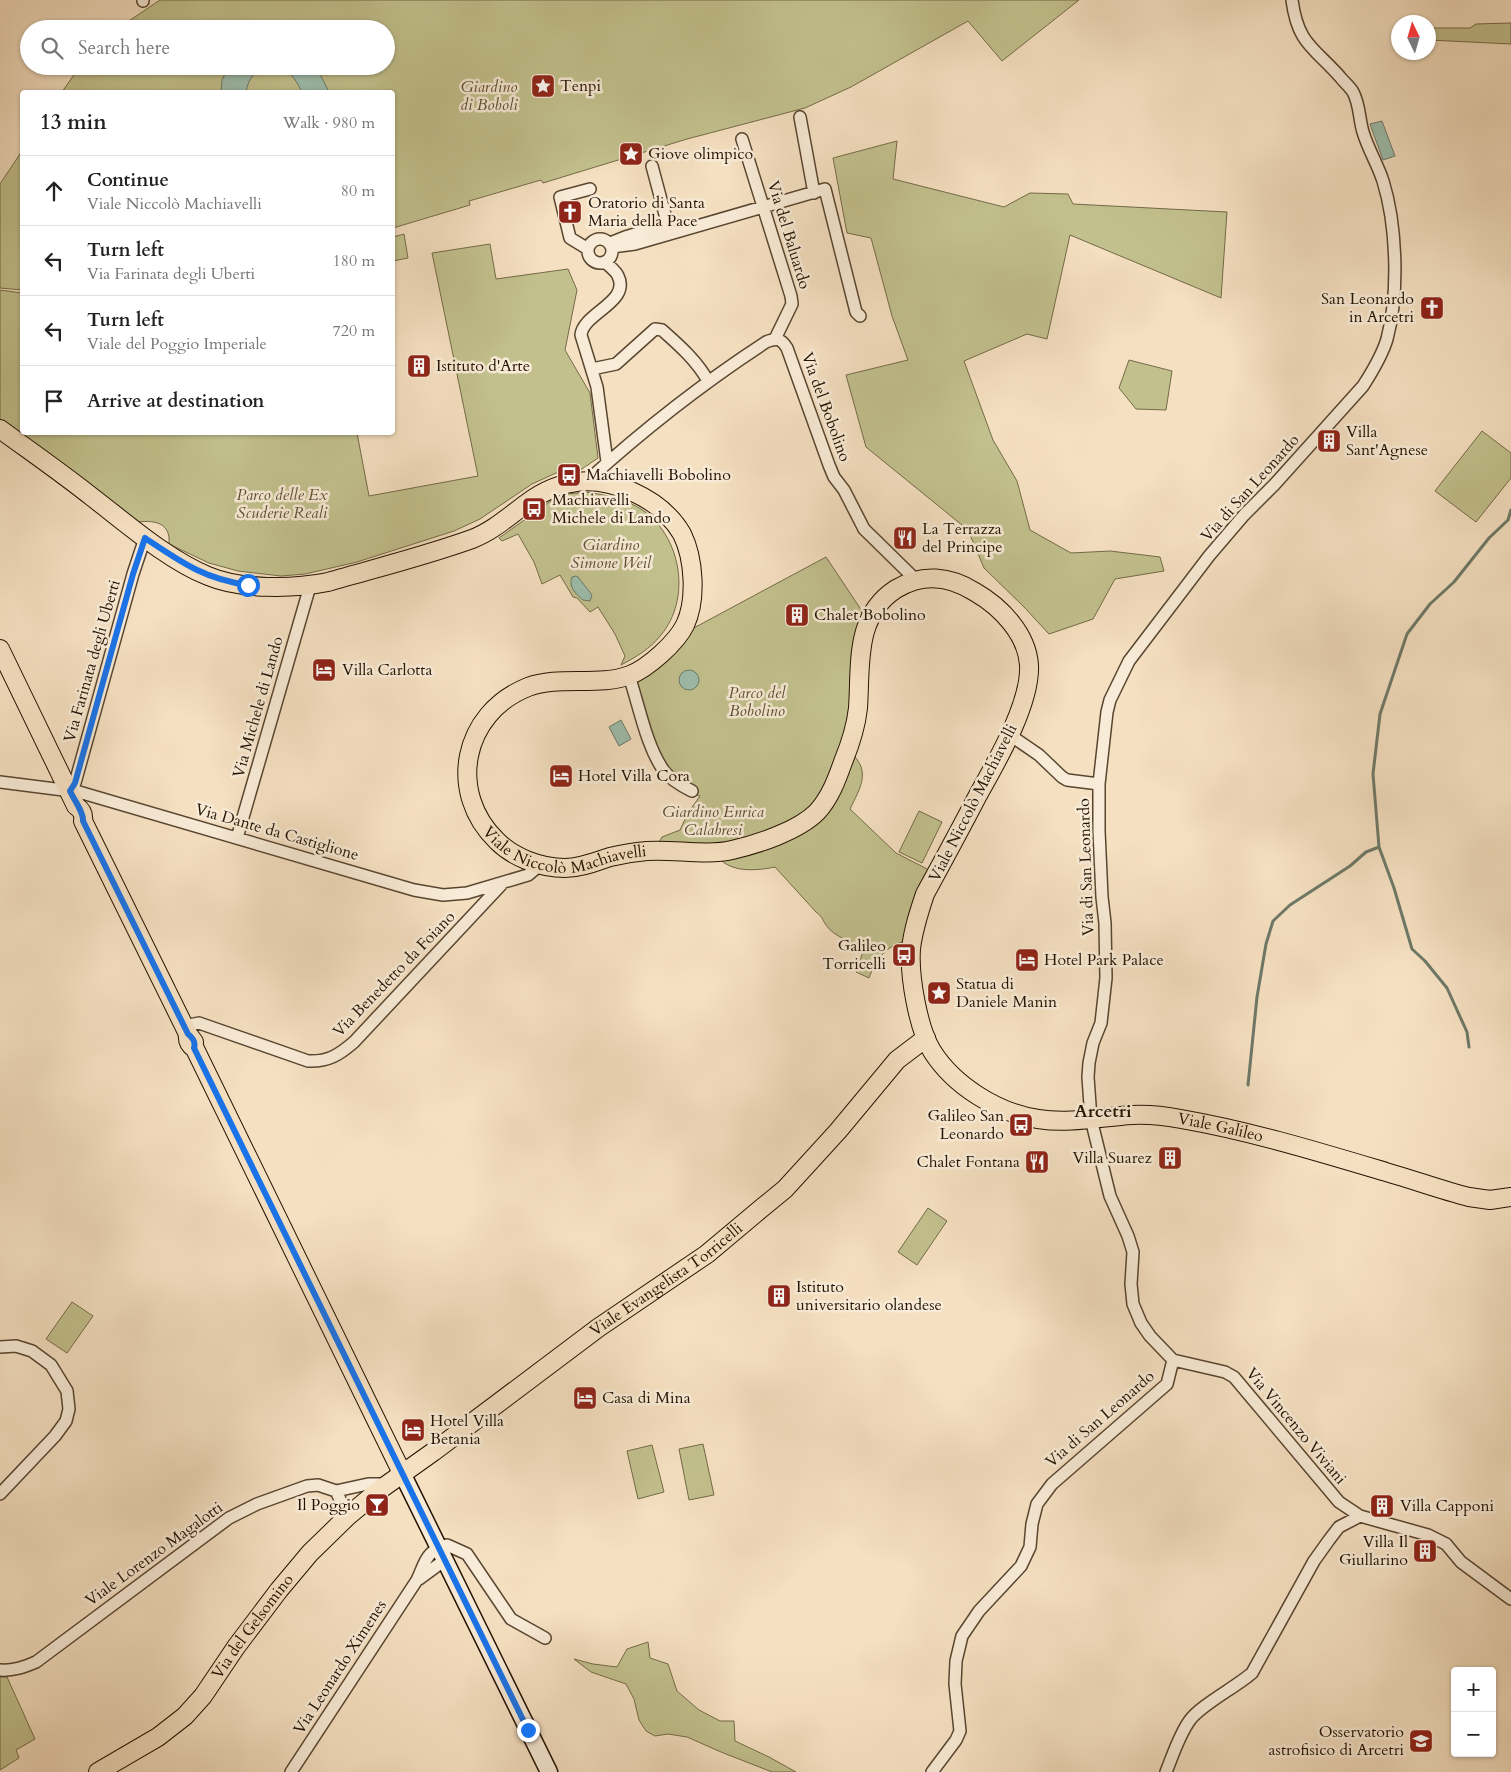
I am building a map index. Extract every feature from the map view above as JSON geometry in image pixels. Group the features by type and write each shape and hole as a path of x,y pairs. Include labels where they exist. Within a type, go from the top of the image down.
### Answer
{"main road":[{"name":"Viale Niccolò Machiavelli","path":"0,429 145,538 192,568 208,576 248,585 310,586 472,538 499,525 540,494 553,487 587,481 614,485 653,502 679,528 687,545 692,579 691,604 684,626 668,646 652,661 628,676 596,681 556,682 528,687 504,701 484,720 471,744 466,766 468,791 482,824 503,847 540,865 571,868 586,866 625,854 645,851 725,852 772,838 801,823 816,813 830,794 851,741 858,713 859,661 869,619 882,599 898,588 915,580 934,578 953,580 975,591 994,605 1012,623 1024,642 1029,664 1029,683 1010,735 926,894 916,919 911,953 913,990 926,1038"},
{"path":"0,650 402,1473"},
{"name":"Viale Galileo","path":"926,1038 939,1062 958,1081 978,1095 1008,1110 1038,1119 1092,1119 1134,1115 1180,1118 1330,1156 1469,1197 1490,1200 1511,1197"},
{"name":"Viale Evangelista Torricelli","path":"402,1473 598,1328 707,1254 785,1190 902,1056 926,1038"},
{"name":"Via del Gelsomino","path":"98,1772 158,1737 185,1716 203,1696 236,1647 279,1590 310,1554 348,1516 402,1473"}],"street":[{"name":"Via di San Leonardo","path":"932,1772 956,1740 960,1731 955,1684 956,1660 962,1636 979,1611 1021,1566 1030,1547 1036,1504 1052,1484 1167,1384 1172,1360 1150,1336 1141,1323 1133,1304 1131,1284 1133,1252 1110,1196 1092,1119 1088,1077 1088,1063 1101,1023 1106,978 1105,923 1099,839 1099,784 1110,700 1129,661 1209,556 1244,515 1274,486 1363,386 1374,370 1386,341 1391,317 1394,261 1390,208 1385,188 1363,133 1359,107 1352,91 1308,46 1298,28 1292,0"},
{"path":"800,116 814,192"},
{"name":"Via del Baluardo","path":"742,139 792,304 775,338"},
{"path":"611,245 625,237 665,225 667,222 652,166"},
{"path":"588,249 570,238 560,197 590,189"},
{"path":"607,462 597,387 583,341 582,330 589,320 616,296 620,285 618,276 605,262 591,259 588,249 590,244 597,239 604,239 611,245 635,244 825,189 856,312 860,316"},
{"path":"605,262 610,258 611,245"},
{"path":"592,369 616,364 655,329 658,329 662,330 701,367 708,381"},
{"path":"587,481 607,462 708,381 775,338"},
{"name":"Via del Bobolino","path":"775,338 782,341 787,348 829,465 861,524 915,580"},
{"name":"Via Farinata degli Uberti","path":"77,806 75,783 133,574 145,538"},
{"name":"Via Michele di Lando","path":"237,838 310,586"},
{"path":"628,676 657,759 665,772 673,780 692,791"},
{"path":"1010,735 1039,756 1062,778 1099,784"},
{"name":"Via Dante da Castiglione","path":"0,782 77,806 79,792 433,894 459,895 502,884 528,875 540,865"},
{"name":"Via Benedetto da Foiano","path":"189,1036 199,1023 308,1061 322,1061 335,1057 354,1042 502,884"},
{"path":"0,1347 16,1346 32,1351 51,1365 67,1391 69,1409 66,1421 55,1436 0,1494"},
{"name":"Via Vincenzo Viviani","path":"1172,1360 1226,1372 1234,1376 1339,1502 1360,1516 1428,1535 1446,1544 1461,1562 1511,1599"},
{"path":"402,1473 549,1772"},
{"name":"Viale Lorenzo Magalotti","path":"0,1670 8,1671 36,1662 229,1518 257,1504 307,1486 318,1485 336,1491 368,1484 388,1484"},
{"path":"336,1491 348,1516"},
{"path":"1166,1772 1191,1718 1198,1711 1242,1683 1252,1673 1261,1660 1314,1561 1328,1540 1339,1527 1360,1516"},
{"path":"439,1547 447,1545 467,1554 511,1619 545,1638"},
{"name":"Via Leonardo Ximenes","path":"291,1772 417,1580 430,1552 439,1547"},
{"name":"Via Leonardo Ximenes","path":"417,1580 438,1565 446,1562"}],"green space":[{"name":"Giardino di Boboli","path":"160,0 1079,0 1002,61 968,21 851,87 805,108 687,139 543,183 541,180 469,201 470,205 395,227 395,90 63,90 74,75 395,75 395,20 130,20"},
{"path":"1511,23 1511,44 1436,40 1436,28 1470,28 1476,24"},
{"path":"897,141 893,179 1004,207 1030,193 1068,194 1073,204 1227,212 1221,298 1070,235 1047,339 1027,334 964,361 993,440 1017,481 1030,530 1071,553 1110,551 1160,557 1164,571 1115,579 1093,619 1049,634 984,568 968,530 866,447 846,375 908,360 892,316 871,238 847,233 833,158"},
{"path":"20,154 20,290 0,288 0,184"},
{"path":"404,234 408,258 395,261 395,236"},
{"name":"Parco delle Ex Scuderie Reali","path":"490,244 496,279 568,269 577,290 565,350 590,393 598,458 579,471 556,473 532,484 480,519 454,531 357,562 305,574 281,576 238,571 209,563 169,544 167,531 161,524 138,522 20,435 357,435 369,496 478,476 432,253"},
{"name":"Parco delle Ex Scuderie Reali","path":"0,290 20,293 20,435 0,420"},
{"path":"1129,360 1172,371 1166,410 1136,409 1119,388"},
{"path":"1482,431 1511,453 1511,478 1476,522 1435,491"},
{"name":"Giardino Simone Weil","path":"586,492 609,496 644,511 657,523 667,537 674,553 678,570 679,587 676,604 670,620 661,635 647,649 621,665 625,656 615,634 598,607 590,612 577,598 573,597 560,575 542,584 534,562 518,534 502,541 499,538 555,498"},
{"name":"Parco del Bobolino","path":"826,557 862,611 856,644 851,725 826,794 798,820 729,846 657,846 662,837 680,830 688,813 700,796 689,793 665,777 627,681 690,630"},
{"path":"850,752 861,766 862,780 850,809 896,853 933,872 909,940 895,945 884,953 879,958 869,978 856,972 865,946 843,939 829,929 820,915 775,867 757,870 739,869 726,864 715,855 794,833"},
{"path":"919,811 942,822 922,863 899,852"},
{"path":"928,1208 947,1221 917,1265 898,1252"},
{"path":"72,1302 93,1316 67,1353 46,1339"},
{"path":"703,1444 714,1495 689,1500 679,1449"},
{"path":"652,1445 664,1492 638,1499 627,1451"},
{"path":"648,1642 650,1658 668,1664 677,1691 699,1710 720,1721 734,1721 735,1741 796,1772 772,1772 687,1737 668,1734 655,1736 646,1731 639,1720 634,1699 626,1684 591,1672 574,1659 617,1667 627,1649"},
{"path":"0,1677 7,1677 35,1739 16,1750 19,1758 0,1770"}],"shaded area":[{"path":"224,75 254,75 247,90 221,90"},
{"path":"291,75 320,75 328,90 301,90"},
{"path":"1382,121 1395,156 1383,160 1370,124"},
{"path":"576,576 592,595 590,601 583,600 573,590 571,581 572,577"},
{"path":"689,670 696,673 699,680 696,687 689,690 682,687 679,680 682,673"},
{"path":"621,720 631,739 619,746 609,727"}],"waterway":[{"path":"1469,1047 1467,1032 1447,988 1425,961 1412,949 1394,888 1379,847 1373,774 1380,714 1407,634 1430,604 1454,582 1489,538 1508,520 1511,510"},
{"path":"1248,1085 1257,997 1266,944 1273,921 1290,905 1350,866 1366,852 1379,847"}],"place":[{"name":"Tenpi","path":"543,86"},
{"name":"Giove olimpico","path":"631,154"},
{"name":"Oratorio di Santa Maria della Pace","path":"570,212"},
{"name":"San Leonardo in Arcetri","path":"1432,308"},
{"name":"Istituto d'Arte","path":"419,366"},
{"name":"Villa Sant'Agnese","path":"1329,441"},
{"name":"Machiavelli Bobolino","path":"569,475"},
{"name":"Machiavelli Michele di Lando","path":"534,509"},
{"name":"La Terrazza del Principe","path":"905,538"},
{"name":"Chalet Bobolino","path":"797,615"},
{"name":"Villa Carlotta","path":"324,670"},
{"name":"Hotel Villa Cora","path":"561,776"},
{"name":"Galileo Torricelli","path":"904,955"},
{"name":"Hotel Park Palace","path":"1027,960"},
{"name":"Statua di Daniele Manin","path":"939,993"},
{"name":"Galileo San Leonardo","path":"1021,1125"},
{"name":"Villa Suarez","path":"1170,1158"},
{"name":"Chalet Fontana","path":"1037,1162"},
{"name":"Istituto universitario olandese","path":"779,1296"},
{"name":"Casa di Mina","path":"585,1398"},
{"name":"Hotel Villa Betania","path":"413,1430"},
{"name":"Il Poggio","path":"377,1505"},
{"name":"Villa Capponi","path":"1382,1506"},
{"name":"Villa Il Giullarino","path":"1425,1551"},
{"name":"Osservatorio astrofisico di Arcetri","path":"1421,1741"}],"district":[{"name":"Arcetri","path":"1103,1111"}],"route":[{"path":"248,585 208,576 145,538 133,574 75,783 70,791 76,806 80,808 84,816 83,821 188,1034 192,1037 195,1044 194,1048 528,1730"}],"park label":[{"name":"Giardino Enrica Calabresi","path":"713,821"}]}
